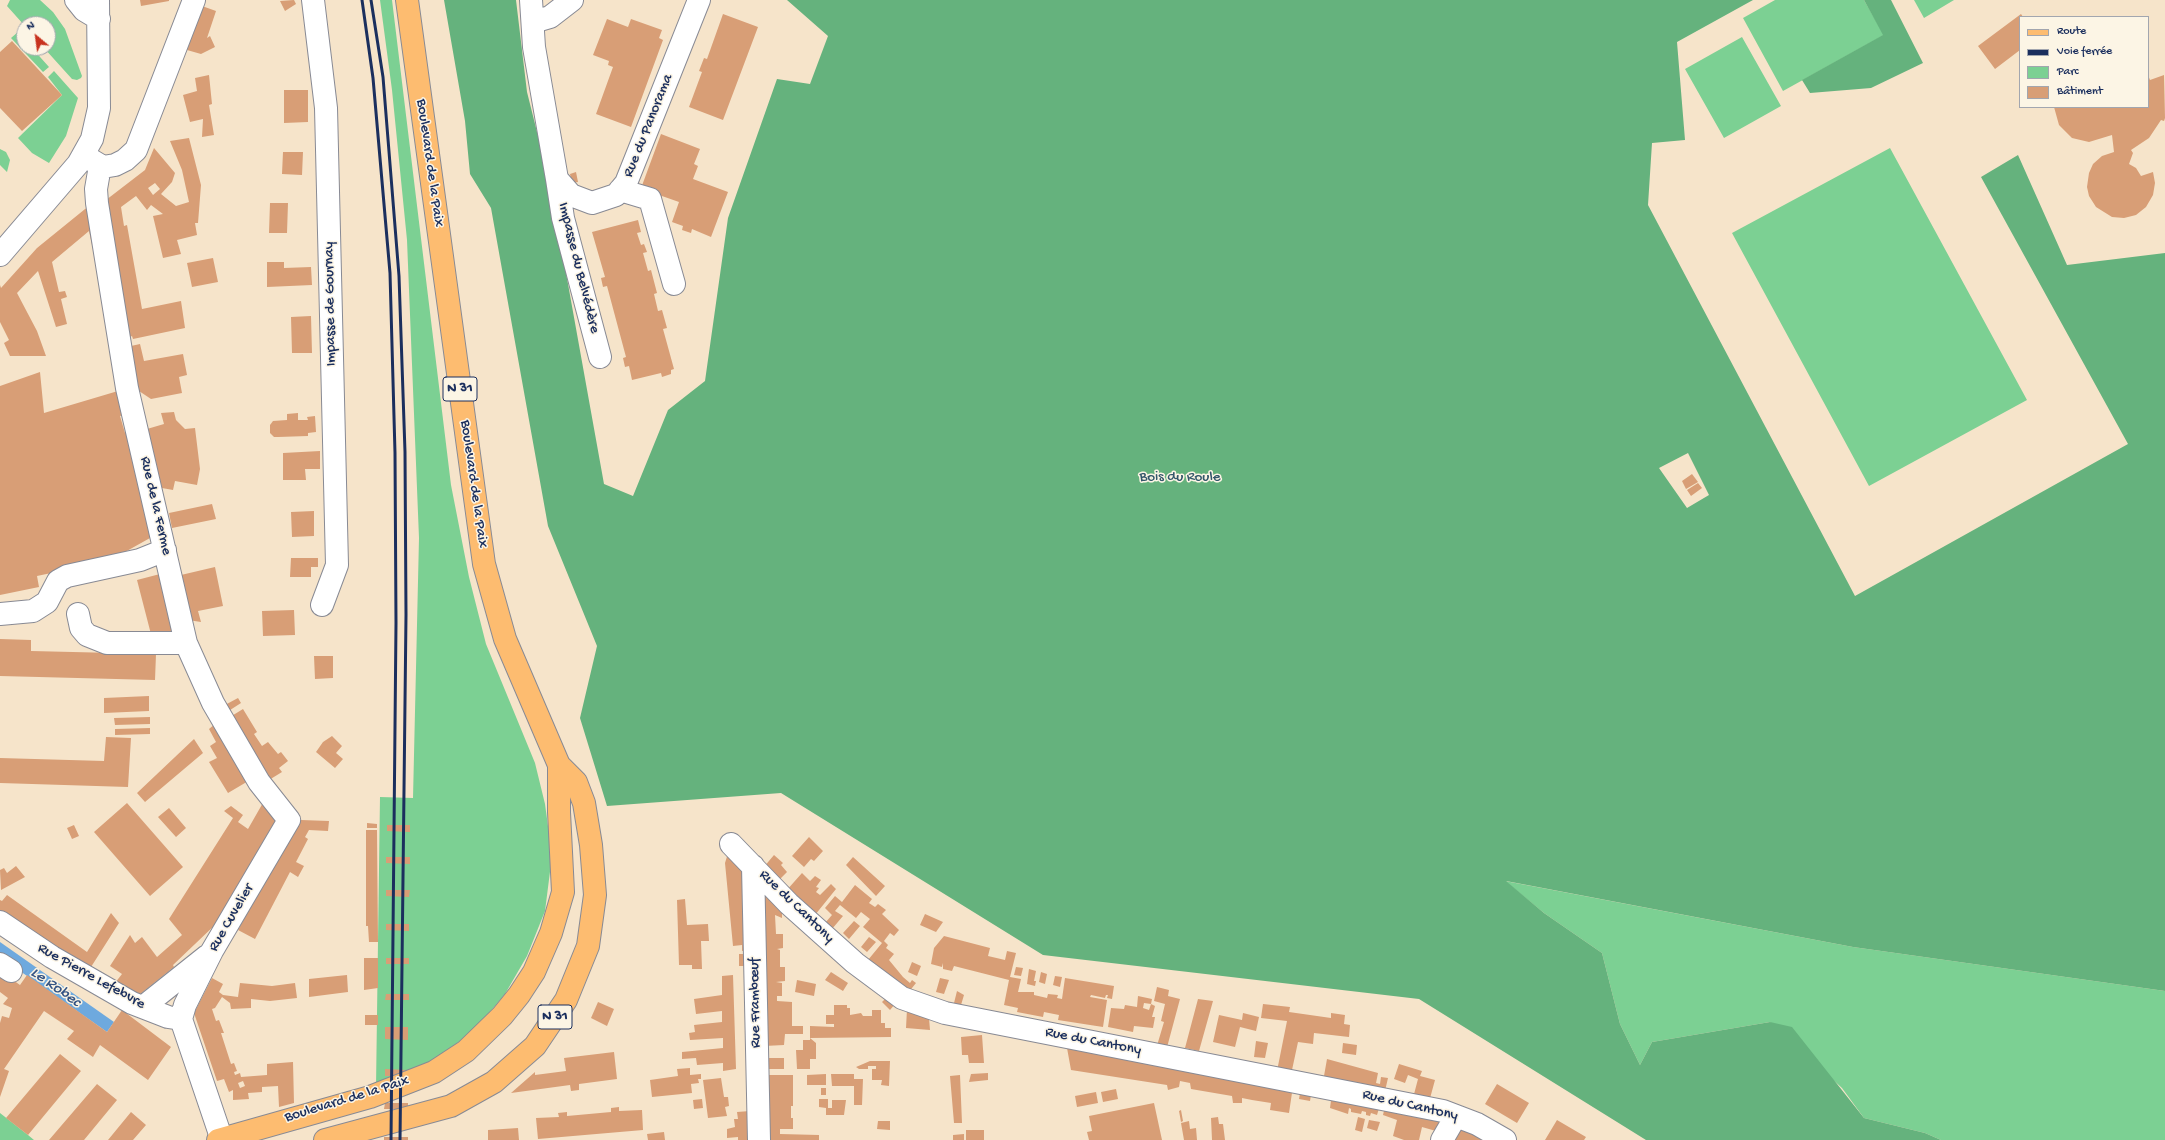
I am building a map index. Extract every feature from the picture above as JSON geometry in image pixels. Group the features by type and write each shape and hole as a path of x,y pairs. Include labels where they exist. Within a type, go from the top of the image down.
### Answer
{"main road":[{"name":"Boulevard de la Paix","path":"325,1140 451,1106 488,1085 535,1046 566,1000 588,946 595,895 591,845 584,803 576,782 559,765 505,639 484,564 407,0"},
{"name":"Boulevard de la Paix","path":"221,1139 370,1097 434,1072 466,1051 502,1016 519,996 534,972 552,933 563,892 559,812 559,765"}],"street":[{"path":"0,255 92,160 92,139 99,108 99,10 84,10 76,0"},
{"path":"182,0 186,22"},
{"path":"92,160 114,165 125,160 136,150 194,0"},
{"name":"Impasse de Gournay","path":"313,0 326,108 338,565 322,605"},
{"path":"531,0 534,48 557,179"},
{"path":"533,22 550,17 572,0"},
{"name":"Rue du Panorama","path":"557,179 571,195 592,203 616,195 626,183 698,0"},
{"name":"Rue de la Ferme","path":"92,160 97,203 126,380 186,643 213,703 255,775 289,820"},
{"name":"Impasse du Belvédère","path":"557,179 563,218 600,357"},
{"path":"620,190 650,199 674,284"},
{"path":"0,614 33,611 47,602 58,581 67,576 140,560 165,550"},
{"path":"78,614 81,628 86,635 107,643 186,643"},
{"name":"Rue Cuvelier","path":"181,1019 185,1005 212,952 289,820"},
{"name":"Rue du Cantony","path":"731,844 789,904 855,963 902,998 945,1013 1443,1110 1477,1124 1505,1140"},
{"name":"Rue Frambœuf","path":"753,866 759,1140"},
{"name":"Rue Pierre Lefebvre","path":"0,922 52,957 132,1003 181,1019"},
{"path":"143,1007 212,952"},
{"path":"181,1019 221,1139"},
{"path":"1442,1140 1456,1116"}],"green space":[{"path":"10,0 40,0 56,16 16,16 7,6"},
{"path":"380,0 392,0 451,485 469,577 486,644 535,763 545,804 552,856 545,911 527,956 505,994 474,1031 432,1061 376,1087 380,797 413,798 419,538 407,240 392,90"},
{"name":"Bois du Roule","path":"444,0 516,0 527,92 550,184 604,484 633,496 668,410 705,381 728,218 777,79 810,84 828,36 787,0 1753,0 1677,42 1685,140 1652,143 1648,205 1855,596 2128,444 1981,177 2018,155 2067,265 2165,253 2165,991 1853,947 1506,881 1544,913 1602,953 1620,1024 1640,1065 1652,1042 1770,1022 1792,1027 1864,1118 1925,1133 1941,1140 1646,1140 1419,999 1043,955 781,793 607,806 580,718 597,646 548,526 491,208 470,174 465,121","holes":["1688,453 1709,495 1687,508 1659,468"]},
{"path":"1775,0 1864,0 1884,35 1783,91 1743,18"},
{"path":"1864,0 1891,0 1923,63 1871,88 1810,93 1802,80 1883,35"},
{"path":"1914,0 1954,0 1924,18"},
{"path":"56,16 65,29 82,76 77,80 72,79 51,56 56,56"},
{"path":"16,34 16,43 11,38"},
{"path":"1742,37 1781,106 1724,138 1685,69"},
{"path":"28,56 39,56 49,67 43,72"},
{"path":"54,71 78,98 66,136 49,163 32,153 18,138 62,95 48,77"},
{"path":"1890,148 2027,400 1869,486 1732,233"},
{"path":"0,149 6,152 10,160 7,172 0,165"},
{"path":"1505,881 1853,947 2165,991 2165,1140 1941,1140 1925,1133 1864,1118 1842,1088 1770,1022 1652,1042 1640,1065 1620,1024 1602,953 1544,913"},
{"path":"0,1113 28,1135 34,1140 0,1140"}],"water":[{"name":"Le Robec","path":"0,942 114,1022 107,1032 0,957"}],"building":[{"path":"140,0 169,0 169,1 141,6"},
{"path":"294,0 296,4 285,11 280,1"},
{"path":"202,6 216,11 207,38 210,36 215,47 201,54 187,50"},
{"path":"723,14 758,27 723,120 689,107 702,72 699,71 704,58 707,59"},
{"path":"2021,14 2022,16 2019,16 2019,51 1995,69 1978,46"},
{"path":"607,19 628,27 631,19 662,30 659,38 663,40 631,127 596,114 613,67 608,65 609,61 593,55"},
{"path":"12,41 16,45 16,56 26,56 62,95 22,131 0,108 0,52"},
{"path":"209,75 212,104 209,105 214,135 202,137 203,119 190,122 183,95 197,91 195,78"},
{"path":"2164,75 2164,121 2161,120 2149,138 2131,150 2133,153 2129,164 2136,168 2141,176 2153,172 2155,183 2153,195 2146,207 2136,215 2124,218 2112,217 2096,207 2089,196 2087,187 2089,173 2093,164 2102,156 2114,152 2112,135 2089,142 2072,138 2059,125 2054,108 2149,108 2149,78 2150,80"},
{"path":"284,90 308,90 308,122 284,123"},
{"path":"661,134 700,149 694,164 698,166 693,179 728,192 711,237 692,229 691,233 682,230 683,226 672,222 679,202 662,196 661,199 640,191"},
{"path":"189,138 201,185 198,223 195,223 197,235 177,240 181,254 163,258 153,216 163,214 151,205 147,210 136,196 121,207 124,226 127,225 142,309 181,301 185,328 133,339 132,336 130,337 106,200 145,170 154,148 175,173 172,182 161,194 176,206 189,202 182,170 170,141","holes":["155,183 160,189 153,195 148,188"]},
{"path":"283,152 303,152 302,175 282,174"},
{"path":"576,172 578,182 572,183 570,174"},
{"path":"270,203 288,203 287,233 269,233"},
{"path":"90,205 97,242 92,245 89,231 52,262 59,292 65,291 67,297 61,299 67,324 56,327 38,271 17,293 37,331 46,356 10,356 4,343 9,340 0,322 0,285 1,288 37,248"},
{"path":"638,220 641,232 637,233 641,245 644,244 647,252 643,253 648,271 651,270 657,293 654,294 658,311 662,310 667,328 663,329 674,369 671,370 671,374 662,377 661,373 632,380 629,366 625,367 623,358 626,357 607,286 603,287 601,278 605,277 592,232"},
{"path":"213,258 218,282 192,287 187,263"},
{"path":"267,262 284,262 284,268 311,267 312,285 267,287"},
{"path":"311,316 312,353 292,353 291,317"},
{"path":"140,344 144,361 183,354 187,375 179,377 182,393 151,399 139,391 131,346"},
{"path":"40,372 44,413 118,391 124,415 120,416 125,433 128,433 150,538 125,552 127,557 37,576 39,587 0,595 0,386"},
{"path":"174,412 176,420 185,429 195,428 200,469 197,485 175,481 173,490 162,488 147,429 164,424 161,413"},
{"path":"298,413 298,420 308,420 307,417 315,416 316,432 308,433 308,436 278,437 274,437 270,433 270,425 273,421 287,420 287,414"},
{"path":"320,451 320,469 305,469 306,480 283,480 283,453"},
{"path":"1692,474 1698,482 1686,489 1682,481"},
{"path":"1698,483 1702,488 1691,496 1687,490"},
{"path":"212,504 216,519 172,528 169,513"},
{"path":"314,511 314,536 292,537 291,512"},
{"path":"291,558 318,558 318,567 311,567 311,577 290,577"},
{"path":"215,567 223,606 198,611 201,622 188,620 181,575"},
{"path":"160,574 175,636 153,642 137,580"},
{"path":"294,610 295,635 263,636 262,611"},
{"path":"0,639 31,640 31,651 156,654 155,680 0,676"},
{"path":"314,656 333,656 333,678 315,679"},
{"path":"149,696 149,711 104,713 104,698"},
{"path":"238,698 241,703 227,712 223,706"},
{"path":"243,709 257,732 254,734 262,746 268,742 278,754 281,752 288,761 279,768 282,772 269,780 230,717"},
{"path":"150,717 150,724 115,725 114,718"},
{"path":"215,724 250,780 228,793 209,762 217,758 210,746 216,742 209,729"},
{"path":"150,728 150,734 115,735 115,729"},
{"path":"332,736 342,746 336,753 343,759 335,768 316,752 323,742"},
{"path":"106,737 131,738 128,787 0,783 0,758 104,761"},
{"path":"194,739 203,753 145,802 137,793"},
{"path":"264,801 275,820 275,828 217,923 173,965 174,967 139,995 115,983 122,974 110,966 130,935 135,943 142,937 157,957 182,935 169,919 233,818 224,811 231,806 243,815 238,822 248,829"},
{"path":"127,803 183,867 150,896 94,832"},
{"path":"169,808 186,828 176,837 158,817"},
{"path":"301,820 329,821 328,831 309,830 305,837 308,839 296,862 304,866 298,877 290,872 255,939 238,930 292,829"},
{"path":"367,823 377,824 377,828 367,828"},
{"path":"74,825 79,836 72,839 67,828"},
{"path":"387,825 410,825 410,832 387,831"},
{"path":"366,830 377,830 378,942 369,942 368,926 366,926"},
{"path":"809,837 823,851 814,861 811,859 804,867 792,856"},
{"path":"729,850 742,864 747,950 742,951 742,945 733,946 725,863"},
{"path":"774,855 783,863 781,865 787,872 777,882 763,868"},
{"path":"386,857 410,857 410,864 386,863"},
{"path":"853,857 885,886 876,896 846,865"},
{"path":"16,866 25,877 1,890 0,870 4,868 7,873"},
{"path":"802,873 810,881 815,876 821,880 816,887 819,888 816,892 820,895 831,884 836,889 815,915 786,891"},
{"path":"855,885 872,899 869,903 875,907 878,904 886,910 882,914 899,930 894,936 890,933 884,941 888,945 886,948 894,954 889,960 910,983 912,980 916,983 908,993 868,960 882,943 863,927 870,919 861,912 856,918 840,905 835,911 843,916 832,929 825,923 832,915 825,908 835,896 842,902"},
{"path":"386,890 410,890 409,897 386,896"},
{"path":"767,893 782,906 782,918 775,915 776,934 783,934 783,948 777,949 780,950 780,967 785,967 785,981 776,982 782,983 782,996 777,996 777,1001 792,1002 792,1026 803,1026 803,1034 785,1034 784,1045 764,1046 761,896"},
{"path":"7,895 87,952 111,913 119,923 91,967 58,951 0,910 0,900 2,901"},
{"path":"685,899 687,925 708,924 709,941 701,941 702,969 692,969 692,965 679,965 677,900"},
{"path":"925,914 943,922 936,932 920,925"},
{"path":"854,921 860,926 849,939 843,933"},
{"path":"386,924 409,924 409,931 386,930"},
{"path":"944,936 990,948 988,956 1005,960 1007,951 1016,953 1010,977 1021,979 1018,992 1034,992 1034,995 1047,998 1048,994 1058,995 1057,998 1062,999 1065,978 1114,986 1112,999 1107,998 1108,995 1106,995 1105,998 1091,995 1090,997 1107,1000 1103,1027 1058,1020 1059,1015 1044,1012 1043,1017 1017,1012 1018,1008 1004,1005 1009,980 954,966 952,971 943,969 943,963 942,967 931,964 934,948"},
{"path":"869,937 876,942 867,952 861,947"},
{"path":"739,954 747,954 747,966 739,966"},
{"path":"364,958 378,958 378,988 364,990"},
{"path":"386,958 409,958 409,964 386,964"},
{"path":"912,962 921,966 917,976 908,972"},
{"path":"1016,967 1023,968 1021,976 1014,975"},
{"path":"1029,969 1036,971 1034,981 1036,981 1035,986 1027,984"},
{"path":"0,971 20,985 27,975 107,1032 122,1010 171,1047 148,1080 100,1045 93,1057 67,1039 74,1031 44,1011 4,1069 9,1071 0,1097 0,1023 2,1016 9,1018 12,1008 3,1004 8,998 0,992"},
{"path":"831,972 848,983 843,991 825,980"},
{"path":"1041,972 1047,974 1045,984 1039,982"},
{"path":"347,975 348,992 309,997 309,979"},
{"path":"733,975 736,1069 723,1071 723,1063 697,1065 696,1058 682,1059 682,1052 723,1048 723,1038 690,1040 689,1033 695,1032 694,1025 722,1022 722,1011 696,1014 694,999 722,995 722,976"},
{"path":"1055,976 1062,977 1060,987 1053,985"},
{"path":"212,978 223,984 219,992 223,995 238,997 240,983 272,986 295,983 297,998 270,1001 251,999 251,1008 231,1009 230,1003 222,997 215,1008 212,1009 216,1021 219,1020 224,1033 221,1033 231,1064 234,1063 237,1071 234,1072 235,1075 240,1073 241,1077 267,1075 267,1064 293,1062 294,1103 279,1107 278,1086 262,1087 262,1092 248,1093 249,1099 233,1100 233,1090 229,1092 224,1079 217,1081 194,1013","holes":["243,1081 245,1086 240,1088 238,1083"]},
{"path":"940,978 949,980 944,994 936,992"},
{"path":"797,980 816,984 814,996 795,992"},
{"path":"1157,987 1169,990 1168,996 1180,999 1166,1051 1156,1049 1164,1022 1161,1021 1165,1004 1154,1001"},
{"path":"957,991 964,995 961,1005 954,1003"},
{"path":"386,994 409,994 409,1000 385,1000"},
{"path":"1138,996 1152,999 1151,1004 1155,1006 1152,1017 1155,1017 1153,1028 1134,1026 1133,1032 1108,1027 1111,1008 1124,1009 1125,1005 1137,1007","holes":["1144,1003 1151,1004 1149,1010 1143,1008"]},
{"path":"887,997 895,1004 890,1010 882,1002"},
{"path":"1198,999 1213,1001 1199,1051 1185,1048"},
{"path":"598,1002 614,1009 607,1026 591,1018"},
{"path":"1263,1004 1290,1007 1289,1012 1331,1018 1331,1013 1345,1015 1344,1024 1350,1025 1349,1037 1314,1033 1313,1044 1298,1042 1292,1070 1277,1071 1287,1021 1261,1018"},
{"path":"834,1005 847,1005 847,1008 850,1008 850,1015 861,1013 863,1016 872,1016 872,1010 881,1010 881,1023 885,1023 885,1028 891,1028 891,1037 810,1038 810,1026 834,1027 834,1024 826,1024 826,1015 834,1015"},
{"path":"907,1009 929,1018 930,1030 906,1028"},
{"path":"1243,1013 1259,1017 1256,1031 1240,1027 1235,1047 1213,1042 1219,1015 1242,1020"},
{"path":"365,1015 378,1015 378,1025 365,1025"},
{"path":"385,1027 408,1027 408,1040 385,1039"},
{"path":"982,1035 984,1063 969,1063 968,1055 962,1055 961,1037"},
{"path":"810,1038 816,1043 816,1059 810,1059 810,1069 797,1069 796,1050 803,1050 803,1040 810,1040"},
{"path":"1256,1041 1268,1043 1265,1058 1254,1057"},
{"path":"1343,1043 1357,1045 1356,1055 1342,1053"},
{"path":"1067,1048 1293,1086 1289,1113 1270,1110 1271,1103 1242,1098 1242,1103 1233,1103 1232,1096 1191,1089 1190,1083 1180,1081 1179,1087 1168,1090 1167,1085 1071,1070"},
{"path":"614,1052 617,1079 579,1084 579,1090 571,1091 570,1085 511,1093 535,1072 535,1075 566,1071 564,1058"},
{"path":"60,1054 81,1071 28,1135 6,1118"},
{"path":"764,1058 784,1058 784,1069 764,1069"},
{"path":"1327,1059 1378,1073 1376,1083 1380,1084 1381,1077 1388,1078 1385,1091 1324,1076"},
{"path":"870,1061 890,1061 889,1086 881,1085 882,1080 872,1080 872,1069 876,1069 876,1066 868,1066 868,1069 859,1069 856,1067"},
{"path":"1399,1064 1422,1071 1420,1076 1435,1080 1429,1102 1413,1098 1418,1079 1408,1075 1405,1083 1394,1079"},
{"path":"690,1068 690,1075 701,1074 701,1079 698,1079 699,1083 691,1084 692,1093 652,1097 650,1080 678,1076 677,1069"},
{"path":"385,1069 408,1070 408,1076 385,1076"},
{"path":"988,1073 988,1080 969,1082 971,1074"},
{"path":"826,1074 826,1085 807,1085 807,1075"},
{"path":"831,1074 854,1074 854,1079 863,1079 862,1105 854,1105 854,1086 832,1086"},
{"path":"764,1075 793,1075 793,1106 791,1106 791,1118 793,1118 793,1129 780,1129 780,1134 819,1135 819,1140 765,1140"},
{"path":"960,1075 962,1123 954,1123 950,1076"},
{"path":"721,1078 724,1097 728,1097 729,1106 725,1107 727,1116 708,1118 703,1080"},
{"path":"97,1084 117,1100 84,1140 49,1140"},
{"path":"1497,1084 1529,1103 1517,1123 1485,1104"},
{"path":"1301,1087 1312,1089 1310,1101 1299,1099"},
{"path":"821,1088 826,1088 826,1095 821,1095"},
{"path":"1116,1089 1118,1099 1103,1102 1101,1092"},
{"path":"1096,1092 1098,1103 1077,1107 1075,1096"},
{"path":"1332,1093 1380,1105 1377,1115 1371,1113 1370,1116 1366,1115 1366,1112 1362,1111 1361,1114 1351,1112 1351,1109 1349,1108 1348,1114 1330,1108"},
{"path":"702,1099 703,1108 694,1109 693,1100"},
{"path":"819,1099 828,1099 828,1108 832,1108 832,1100 846,1100 844,1115 826,1115 826,1108 819,1107"},
{"path":"385,1103 408,1103 408,1109 384,1109"},
{"path":"1154,1103 1162,1140 1089,1140 1087,1132 1092,1131 1089,1116"},
{"path":"1385,1106 1441,1120 1436,1131 1422,1127 1419,1140 1404,1140 1393,1136 1397,1120 1383,1115"},
{"path":"619,1107 619,1111 642,1110 643,1130 538,1139 536,1118 559,1117 558,1113 567,1112 567,1116 611,1112 611,1108"},
{"path":"1181,1110 1183,1121 1181,1122 1179,1111"},
{"path":"750,1111 751,1140 738,1140 738,1137 727,1138 727,1129 735,1127 734,1119 738,1119 737,1112"},
{"path":"131,1112 146,1125 133,1140 108,1140"},
{"path":"1218,1117 1219,1124 1223,1124 1225,1140 1212,1140 1211,1118"},
{"path":"1358,1117 1365,1119 1362,1132 1355,1130"},
{"path":"1369,1120 1380,1122 1377,1131 1367,1128"},
{"path":"1557,1120 1586,1137 1584,1140 1545,1140"},
{"path":"878,1121 890,1121 890,1130 877,1129"},
{"path":"1189,1121 1190,1129 1196,1128 1197,1140 1184,1140 1181,1123"},
{"path":"1465,1125 1491,1140 1447,1140"},
{"path":"518,1128 519,1140 488,1140 488,1130"},
{"path":"966,1130 984,1130 984,1140 966,1140"},
{"path":"664,1132 665,1140 648,1140 647,1134"},
{"path":"964,1134 964,1140 953,1140 953,1135"},
{"path":"384,1137 408,1137 408,1140 384,1140"}],"railway":[{"path":"362,0 373,78 390,273 395,453 396,623 391,1140"},
{"path":"371,0 383,77 399,276 405,452 406,615 400,1140"}]}
